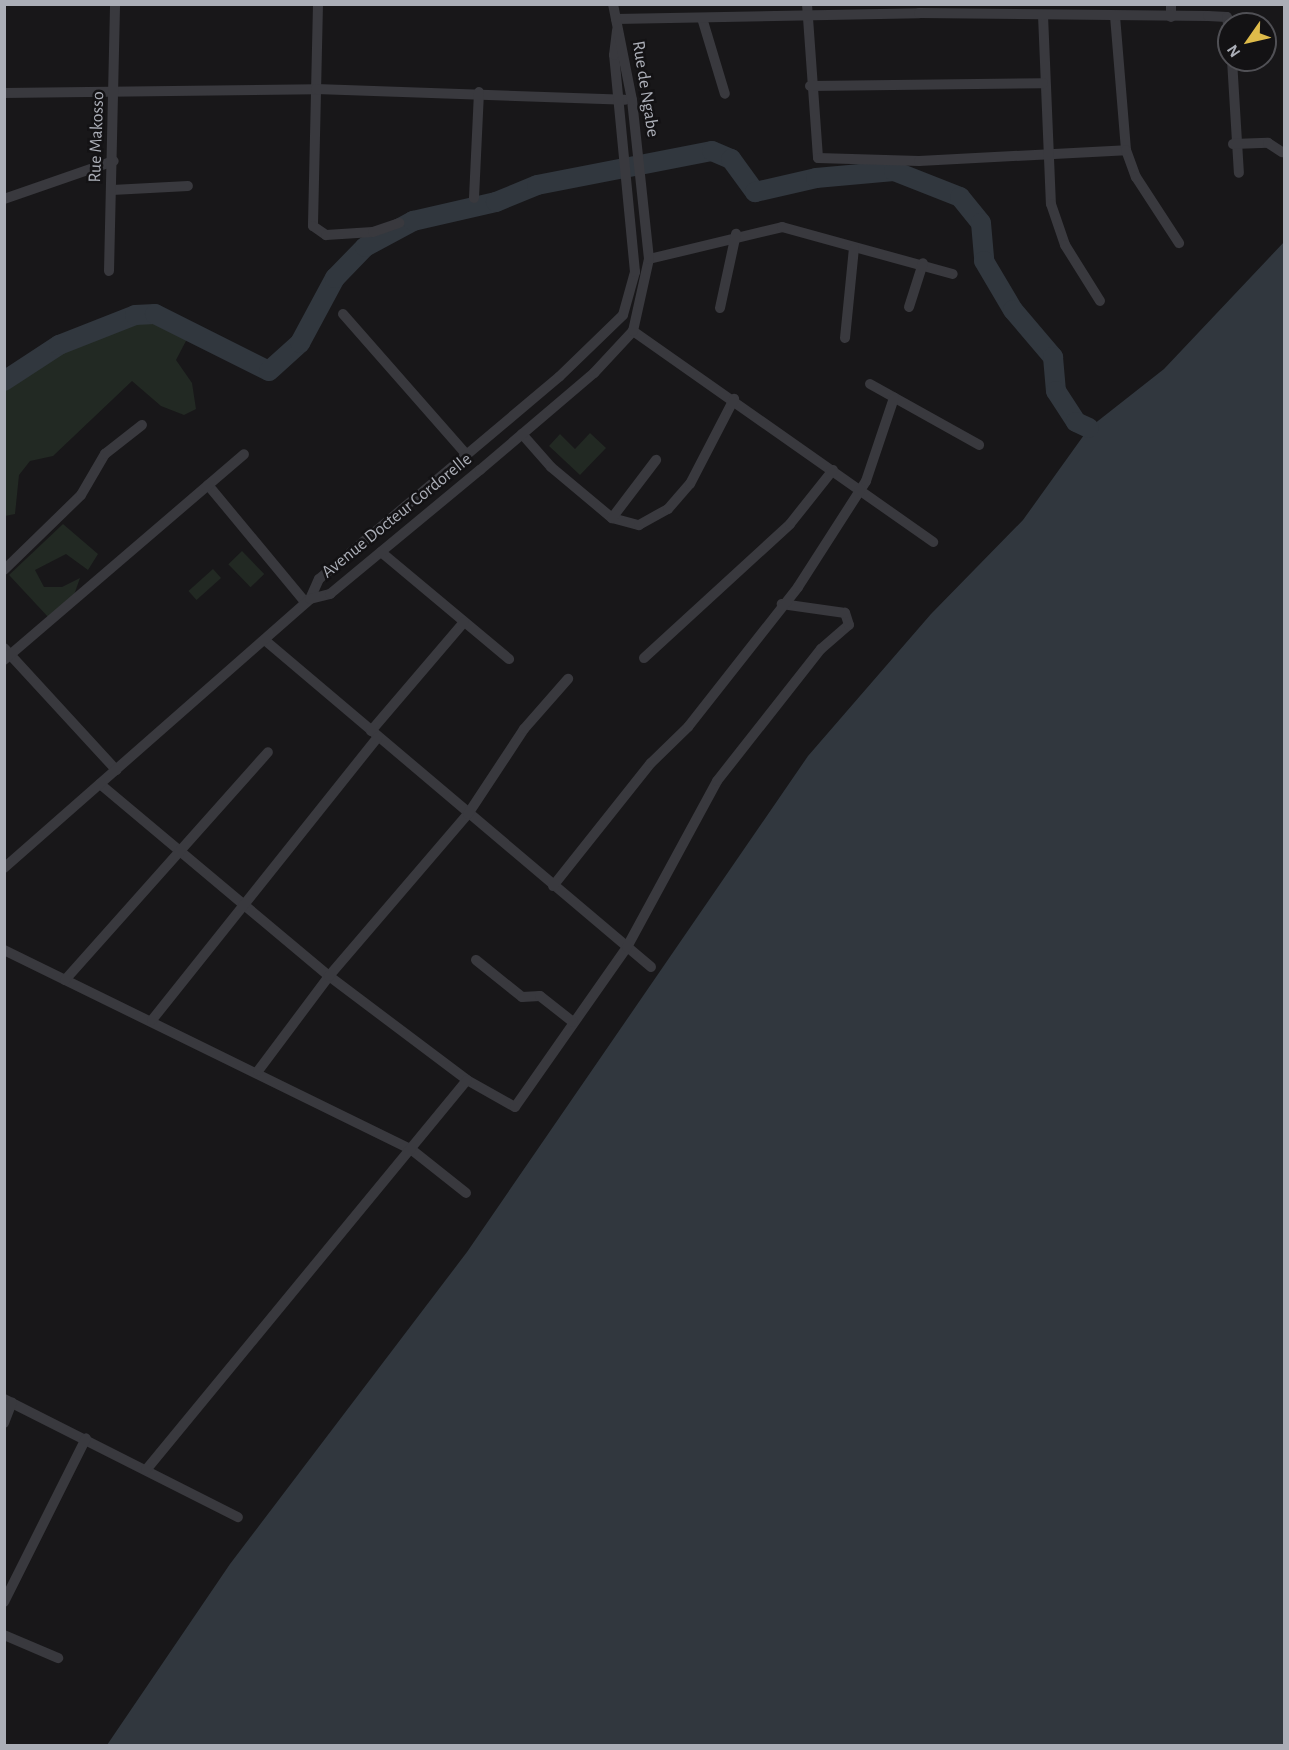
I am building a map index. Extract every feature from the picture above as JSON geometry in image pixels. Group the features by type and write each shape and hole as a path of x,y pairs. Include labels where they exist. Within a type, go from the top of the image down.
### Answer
{"street":[{"name":"Rue Makosso","path":"109,271 116,91 114,4"},
{"path":"318,4 313,225 326,235 373,232 399,223"},
{"name":"Rue de Ngabe","path":"613,4 632,100 649,259"},
{"path":"807,4 813,145 823,160 1048,157 1126,150"},
{"path":"1171,4 1171,17"},
{"path":"208,484 308,601 319,579 467,455 623,315 635,272 619,100 616,24 702,18 1043,15 1061,9 1098,10 1114,16 1217,17"},
{"path":"1043,15 1043,83 1048,157 1056,223 1100,301"},
{"path":"1114,16 1126,150 1136,177 1179,243"},
{"path":"702,18 725,94"},
{"path":"1232,72 1233,144 1239,173"},
{"path":"810,86 1043,83"},
{"path":"4,93 316,89 479,92 632,100"},
{"path":"474,198 479,92"},
{"path":"1233,144 1268,143 1282,153"},
{"path":"4,199 114,161"},
{"path":"112,190 188,186"},
{"path":"933,542 734,399 633,331 649,259 735,234 782,227 854,248 923,263 953,274"},
{"path":"720,308 735,234"},
{"path":"845,338 854,248"},
{"path":"909,307 923,263"},
{"path":"343,314 467,455"},
{"name":"Avenue Docteur Cordorelle","path":"4,868 267,642 308,601 330,594 522,434 633,331"},
{"path":"870,384 979,445"},
{"path":"553,886 651,763 695,718 782,604 860,489 894,398"},
{"path":"522,434 551,467 612,518 639,525 674,503 690,484 734,399"},
{"path":"4,570 81,495 105,454 142,425"},
{"path":"116,770 6,654 244,454"},
{"path":"612,518 656,460"},
{"path":"644,658 790,524 833,470"},
{"path":"381,552 509,659"},
{"path":"100,784 242,908 329,976 467,1080 515,1107 627,947 717,781 821,649 849,624 845,613 782,604"},
{"path":"152,1020 464,622"},
{"path":"267,642 493,837 651,967"},
{"path":"258,1071 329,976 468,814 524,729 568,679"},
{"path":"65,980 268,752"},
{"path":"4,950 258,1071 412,1150 466,1193"},
{"path":"476,960 522,997 540,996 573,1022"},
{"path":"146,1470 412,1150 467,1080"},
{"path":"4,1423 8,1400 238,1516"},
{"path":"4,1602 86,1438"},
{"path":"4,1635 58,1658"}],"shaded area":[{"path":"1284,242 1284,1745 107,1745 230,1564 467,1252 808,756 931,614 1023,520 1089,428 1164,369"},
{"path":"143,319 179,330 187,339 176,360 192,383 196,409 184,415 161,406 132,381 53,456 30,461 19,475 15,514 5,516 5,389 44,360"},
{"path":"590,433 606,448 580,475 549,446 560,434 575,449"},
{"path":"63,524 98,554 88,570 66,554 35,570 44,587 62,587 80,578 74,595 49,618 9,575"},
{"path":"242,551 264,574 251,587 228,564"},
{"path":"213,569 221,578 197,600 188,591"}],"waterway":[{"path":"4,381 59,345 135,315 155,314 269,371 300,343 335,278 365,247 413,221 496,202 537,185 712,151 731,159 755,192 816,178 894,171 960,197 981,223 984,261 1013,310 1053,357 1056,391 1076,422 1089,428"}]}
